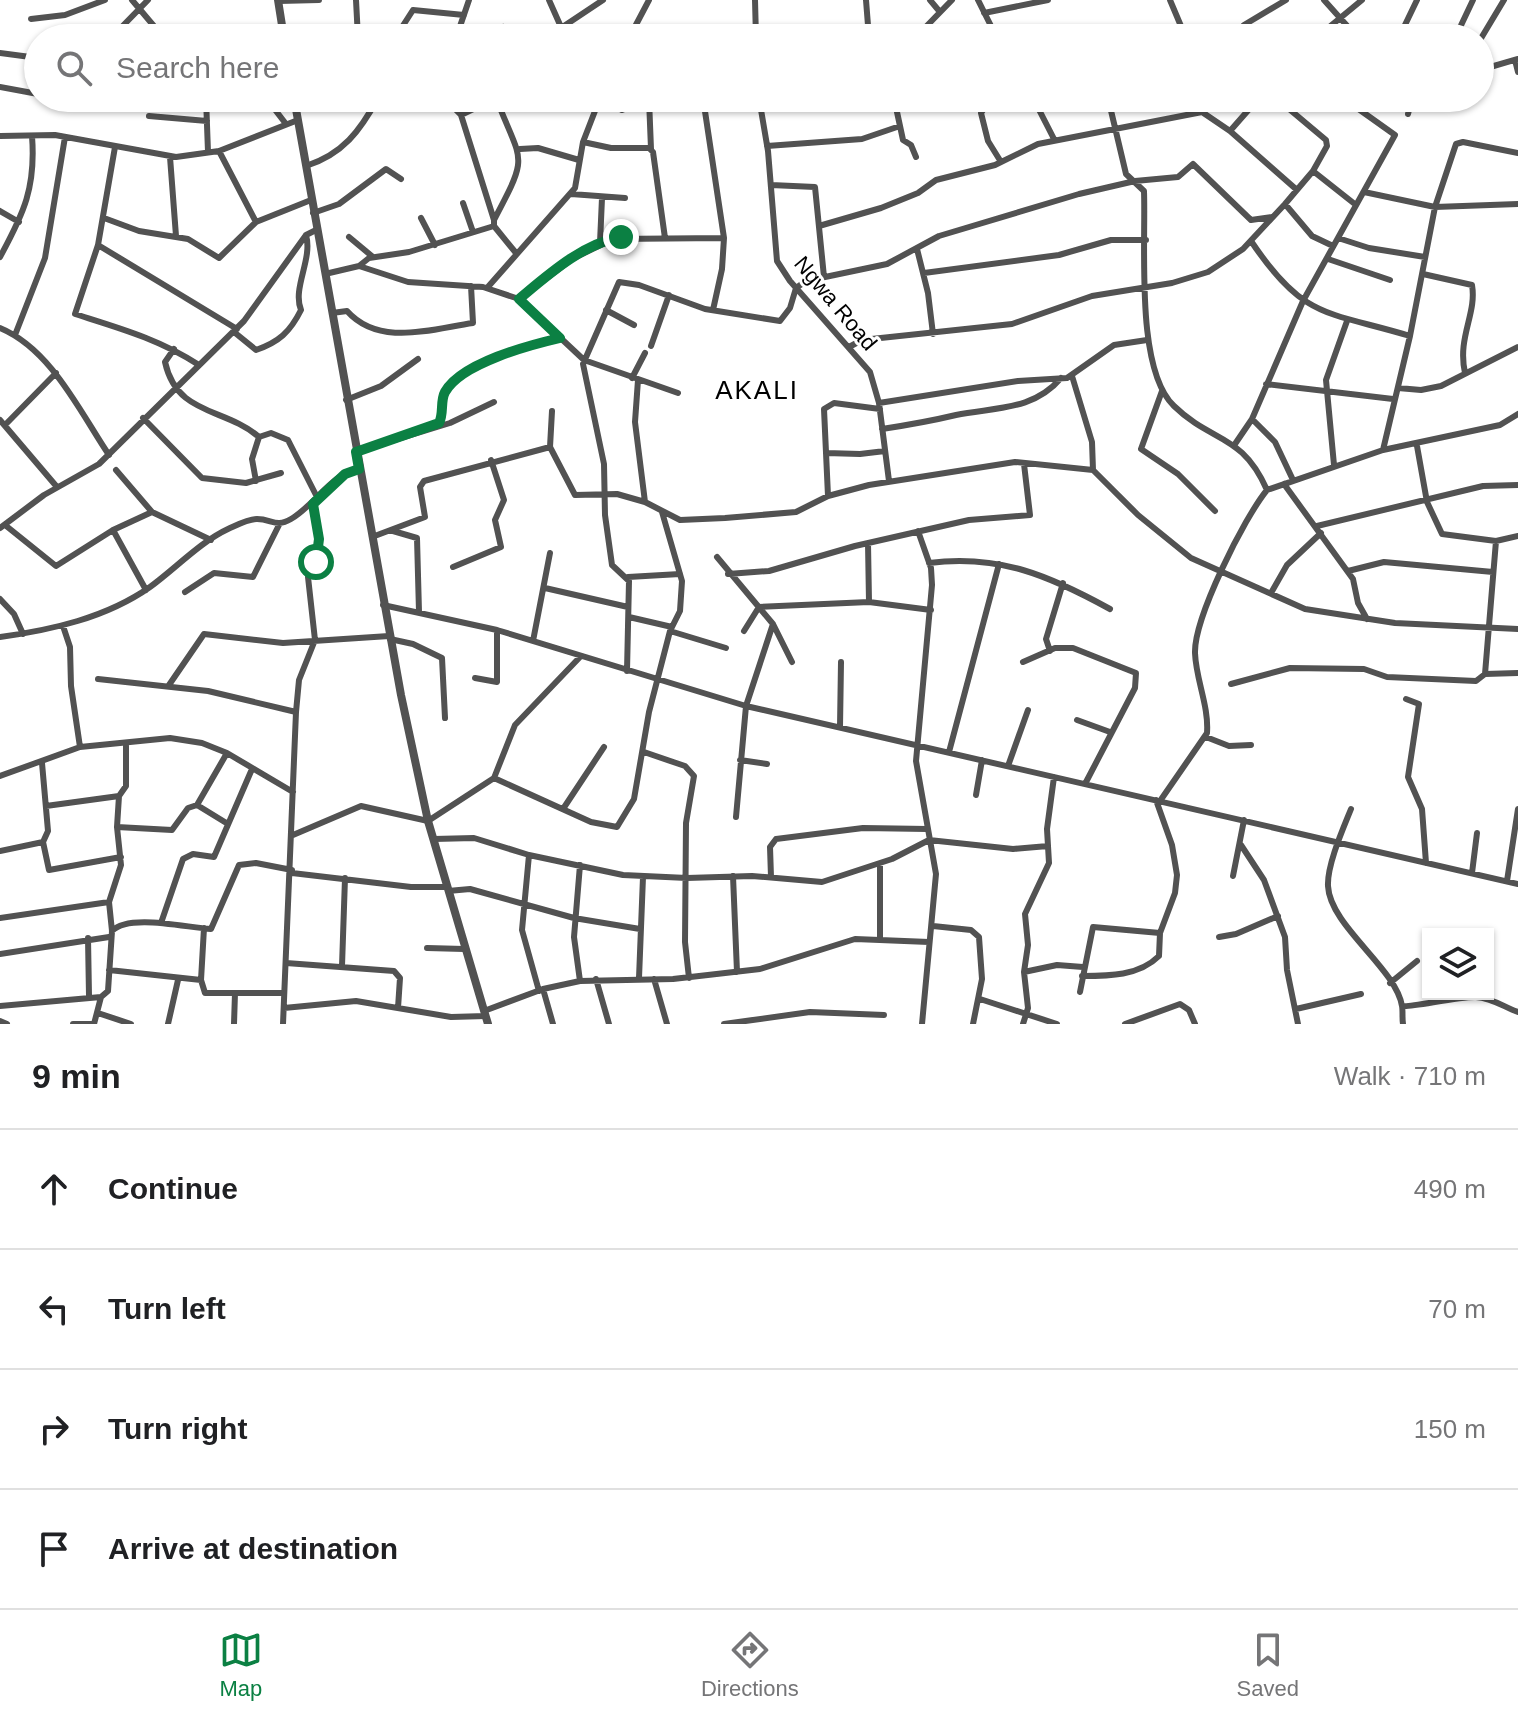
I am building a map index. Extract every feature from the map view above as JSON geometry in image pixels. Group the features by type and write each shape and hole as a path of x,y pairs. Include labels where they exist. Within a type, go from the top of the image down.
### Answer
{"street":[{"path":"31,19 84,11 105,0"},
{"path":"132,0 152,24"},
{"path":"125,24 148,0"},
{"path":"282,24 278,1 319,0"},
{"path":"356,0 357,24"},
{"path":"461,24 469,0"},
{"path":"549,0 560,24"},
{"path":"566,24 603,0"},
{"path":"636,24 649,0"},
{"path":"755,0 756,24"},
{"path":"866,0 867,24"},
{"path":"930,0 940,12"},
{"path":"930,24 952,0"},
{"path":"978,0 990,24"},
{"path":"984,13 1048,0"},
{"path":"1170,0 1177,24"},
{"path":"1246,24 1286,0"},
{"path":"1324,0 1343,24"},
{"path":"1336,24 1362,0"},
{"path":"1405,24 1417,0"},
{"path":"1462,24 1473,0"},
{"path":"1490,24 1504,0"},
{"path":"404,24 413,10 464,15"},
{"path":"0,53 24,56"},
{"path":"1494,66 1516,59 1518,72"},
{"path":"0,87 24,91"},
{"path":"207,112 208,152"},
{"path":"277,112 286,124"},
{"path":"297,112 389,638 428,821 486,1017"},
{"path":"306,166 323,161 351,141 369,112"},
{"path":"458,112 494,223 516,253"},
{"path":"461,115 467,112"},
{"path":"325,274 359,266 373,257 435,245 494,223 518,173 520,149 503,112"},
{"path":"487,288 571,194 577,182 583,142 595,112"},
{"path":"650,112 651,149 665,238"},
{"path":"705,112 724,238 722,269 713,310"},
{"name":"Ngwa Road","path":"761,112 776,257 782,271 870,372 879,406 889,481"},
{"path":"897,112 903,140 911,145 916,157"},
{"path":"982,112 988,141 1001,162"},
{"path":"1040,112 1054,139"},
{"path":"1112,112 1126,174 1144,191 1147,340 1162,391 1180,412 1235,444 1254,464 1267,490"},
{"path":"819,226 881,208 918,193 936,180 1001,162 1054,139 1202,112 1230,131 1297,190"},
{"path":"1230,131 1242,112"},
{"path":"849,347 862,340 1023,321 1083,298 1147,284 1172,283 1208,272 1251,241 1313,171 1327,146 1326,140 1293,112"},
{"path":"1235,444 1252,419 1303,301 1395,133 1364,112"},
{"path":"149,116 207,121"},
{"path":"0,136 65,137 170,157 219,151 298,120"},
{"path":"767,146 862,139 900,126"},
{"path":"0,257 19,222 32,185 32,136"},
{"path":"15,335 45,258 65,137"},
{"path":"583,142 611,148 651,149"},
{"path":"1383,450 1410,336 1435,207 1459,142 1518,153"},
{"path":"115,147 98,245 75,314 112,323 174,349 199,365"},
{"path":"520,149 538,148 579,160"},
{"path":"219,151 256,222"},
{"path":"170,157 176,236"},
{"path":"680,574 628,577 612,565 597,421 584,360 619,282 713,310 780,321 790,308 796,288 824,277 881,266 939,236 1070,196 1135,181 1166,180 1195,164 1245,216 1254,220 1272,217"},
{"path":"313,213 339,204 386,169 401,179"},
{"path":"1313,171 1356,205"},
{"path":"771,185 814,186 824,277"},
{"path":"1364,192 1435,207 1518,204"},
{"path":"571,194 625,198"},
{"path":"600,243 602,198"},
{"path":"104,218 139,231 176,236 197,243 219,258 256,222 311,200"},
{"path":"463,203 473,232"},
{"path":"1285,204 1312,236 1333,246"},
{"path":"0,211 19,222"},
{"path":"421,218 435,245"},
{"path":"152,512 113,530 56,566 3,526 57,487 94,469 109,455 235,330 306,235 316,230"},
{"path":"98,245 235,330 256,350 287,333 301,310 298,301 308,247 306,235"},
{"path":"349,237 373,257"},
{"path":"519,299 572,259 600,243 621,237 724,238"},
{"path":"1338,238 1369,248 1425,257"},
{"path":"924,273 1059,255 1108,241 1146,240"},
{"path":"1251,241 1285,288 1303,301 1347,321 1410,336"},
{"path":"917,249 924,273 933,334"},
{"path":"1328,259 1390,280"},
{"path":"359,266 374,273 426,285 487,288 519,299 584,360 678,393"},
{"path":"1423,274 1472,285 1473,304 1461,347 1465,373"},
{"path":"332,313 347,311 355,320 390,333 473,323 471,286"},
{"path":"651,346 669,295"},
{"path":"606,310 634,325"},
{"path":"1334,465 1327,375 1347,321"},
{"path":"0,328 15,335 56,373 109,455"},
{"path":"439,423 445,392 458,379 499,356 560,338"},
{"path":"828,496 826,407 834,403 879,406 1018,381 1072,376 1114,345 1147,340"},
{"path":"1398,388 1421,390 1441,386 1518,347"},
{"path":"174,349 165,362 175,390 200,409 240,423 259,437"},
{"path":"645,353 635,379 635,422 645,502"},
{"path":"346,400 381,386 418,359"},
{"path":"56,373 2,423 57,487"},
{"path":"1072,376 1092,442 1093,470"},
{"path":"882,429 928,424 957,415 1018,405 1044,394 1061,378"},
{"path":"1266,384 1393,399"},
{"path":"1162,391 1141,449 1178,474 1215,511"},
{"path":"356,452 439,423 450,423 494,402"},
{"path":"552,411 550,447 575,495 606,495 645,502 680,520 791,513 828,496 889,481 1015,462 1093,470 1168,541 1221,573 1315,612 1367,619 1518,629"},
{"path":"1158,800 1206,737 1207,714 1195,648 1202,619 1221,573 1267,490 1383,450 1417,446 1500,425 1518,414"},
{"path":"143,418 199,477 238,483 281,473"},
{"path":"1252,419 1275,442 1293,480"},
{"path":"259,437 271,433 288,440 315,502 319,539 317,559 308,577 315,640 299,680 296,712 292,871 283,1024"},
{"path":"256,481 252,459 259,437"},
{"path":"1417,446 1427,502 1442,534 1496,541 1518,536"},
{"path":"372,537 426,516 420,483 491,460 550,447"},
{"path":"826,453 885,451"},
{"path":"453,567 501,547 495,520 504,500 491,460"},
{"path":"728,574 769,571 868,543 979,519 1030,515 1024,464"},
{"path":"185,592 216,573 253,577 279,525 315,502 345,474 359,469"},
{"path":"116,470 152,512 211,540"},
{"path":"1284,484 1348,571 1367,619"},
{"path":"1271,593 1287,565 1319,529 1483,486 1518,485"},
{"path":"494,778 591,822 619,825 634,799 657,680 671,629 680,611 680,574 662,512"},
{"path":"0,637 63,626 146,590 211,540 256,519 279,525"},
{"path":"113,530 146,590"},
{"path":"393,531 417,538 419,612"},
{"path":"918,531 929,563 931,610 916,772 936,874 922,1024"},
{"path":"1485,674 1486,628 1496,541"},
{"path":"868,543 869,602"},
{"path":"533,641 550,553"},
{"path":"717,557 728,574 773,624 792,662"},
{"path":"1348,571 1384,562 1493,572"},
{"path":"929,563 999,564 1025,568 1063,583 1110,609"},
{"path":"949,752 999,564"},
{"path":"627,671 628,577"},
{"path":"1050,651 1046,639 1063,583"},
{"path":"545,588 628,607"},
{"path":"0,599 14,614 23,634"},
{"path":"759,607 869,602 931,610"},
{"path":"383,605 497,630 746,706 1518,884"},
{"path":"744,631 759,607"},
{"path":"629,617 726,648"},
{"path":"736,817 746,706 773,624"},
{"path":"63,626 70,647 71,686 80,747"},
{"path":"475,678 497,682 497,630"},
{"path":"169,685 190,650 204,634 268,642 389,638 413,644 442,658 445,718"},
{"path":"1023,662 1050,651 1073,648 1136,673 1135,688 1085,784"},
{"path":"293,835 361,806 428,821 494,778 515,725 580,657"},
{"path":"840,727 841,662"},
{"path":"1231,684 1290,668 1364,669 1387,677 1476,681 1485,674 1518,673"},
{"path":"98,679 169,685 233,696 296,712"},
{"path":"1406,699 1419,704 1408,777 1422,809 1426,863"},
{"path":"1008,766 1028,710"},
{"path":"1077,720 1110,732"},
{"path":"1206,737 1229,746 1251,745"},
{"path":"0,776 80,747 153,739 186,739 227,753 293,792"},
{"path":"73,1024 92,1024 101,997 108,991 109,902 121,857 117,827 119,796 126,786 126,744"},
{"path":"563,809 604,747"},
{"path":"644,752 692,771 694,781 686,823 685,942 689,978"},
{"path":"117,827 166,832 176,827 188,808 197,805 227,753"},
{"path":"740,760 767,764"},
{"path":"976,795 982,760"},
{"path":"42,763 48,831 43,842 50,871 121,857"},
{"path":"161,923 183,859 193,854 214,857 252,769"},
{"path":"1023,1024 1026,1015 1024,972 1028,945 1025,914 1049,863 1054,777"},
{"path":"46,806 119,796"},
{"path":"1082,976 1121,974 1159,956 1160,933 1175,893 1177,875 1172,845 1158,800"},
{"path":"197,805 228,824"},
{"path":"1351,809 1337,842 1328,878 1331,898 1390,983 1403,1006 1403,1024"},
{"path":"1507,881 1515,851 1518,809"},
{"path":"1233,876 1244,820"},
{"path":"771,877 770,847 776,839 863,828 927,829"},
{"path":"1472,873 1477,833"},
{"path":"434,839 464,836 529,855 643,877 733,876 831,881 880,864 929,840 982,848 1048,846"},
{"path":"0,851 43,842"},
{"path":"1241,845 1259,872 1278,916 1288,951 1287,970 1298,1024"},
{"path":"529,855 523,903 525,948 553,1024"},
{"path":"0,954 110,934 119,925 161,923 213,927 239,865 256,863 292,871 421,888 470,889 574,918 640,929"},
{"path":"880,864 880,940"},
{"path":"580,865 574,918 580,981"},
{"path":"733,876 737,972"},
{"path":"639,978 643,877"},
{"path":"342,966 345,878"},
{"path":"0,918 109,902"},
{"path":"1219,937 1236,934 1278,916"},
{"path":"933,926 977,932 980,999 973,1024"},
{"path":"1080,992 1093,927 1160,933"},
{"path":"204,928 201,980 205,993 284,993"},
{"path":"88,938 89,996"},
{"path":"284,1008 356,1001 451,1017 486,1017 541,990 580,981 689,978 760,969 855,939 929,942"},
{"path":"427,948 464,949"},
{"path":"1390,983 1417,961"},
{"path":"286,963 399,973 398,1008"},
{"path":"1024,972 1057,965 1083,967"},
{"path":"109,970 178,980 201,980"},
{"path":"596,979 609,1024"},
{"path":"654,979 667,1024"},
{"path":"168,1024 178,980"},
{"path":"234,1024 235,993"},
{"path":"1296,1009 1361,994"},
{"path":"0,1006 101,997"},
{"path":"1403,1006 1409,1008 1429,1000 1476,997 1518,1012"},
{"path":"980,999 1057,1024"},
{"path":"1125,1024 1180,1004 1189,1010 1195,1024"},
{"path":"724,1024 810,1012 884,1015"},
{"path":"98,1013 131,1024"},
{"path":"0,1021 7,1024"}],"district":[{"name":"AKALI","path":"757,390"}],"route":[{"path":"316,562 319,539 313,504 345,474 359,469 356,452 439,423 445,392 458,379 499,356 560,338 532,308 519,299 572,259 592,247 621,237"}]}
